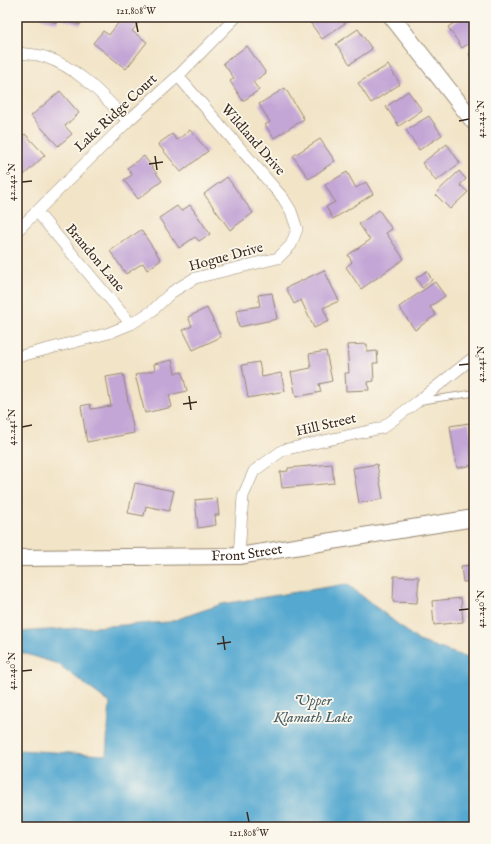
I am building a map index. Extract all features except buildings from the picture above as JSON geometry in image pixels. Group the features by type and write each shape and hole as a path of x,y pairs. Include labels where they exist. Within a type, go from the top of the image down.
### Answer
{"street":[{"name":"Lake Ridge Court","path":"17,231 128,121 178,76 236,17"},
{"path":"392,17 474,122"},
{"path":"17,53 44,56 84,78 128,121"},
{"name":"Wildland Drive","path":"178,76 283,198 291,211 297,229"},
{"name":"Brandon Lane","path":"37,212 131,324"},
{"name":"Hogue Drive","path":"21,356 109,333 131,324 152,311 172,292 195,278 278,258 291,245 297,229"},
{"name":"Hill Street","path":"239,556 243,496 254,471 282,450 382,428 474,357"},
{"name":"Front Street","path":"17,558 239,556 474,518"}],"lane":[{"path":"417,402 474,393"}],"water":[{"name":"Upper Klamath Lake","path":"347,584 419,641 474,660 474,827 17,827 17,750 106,755 110,703 58,664 17,651 17,632 169,622 222,604"}]}
